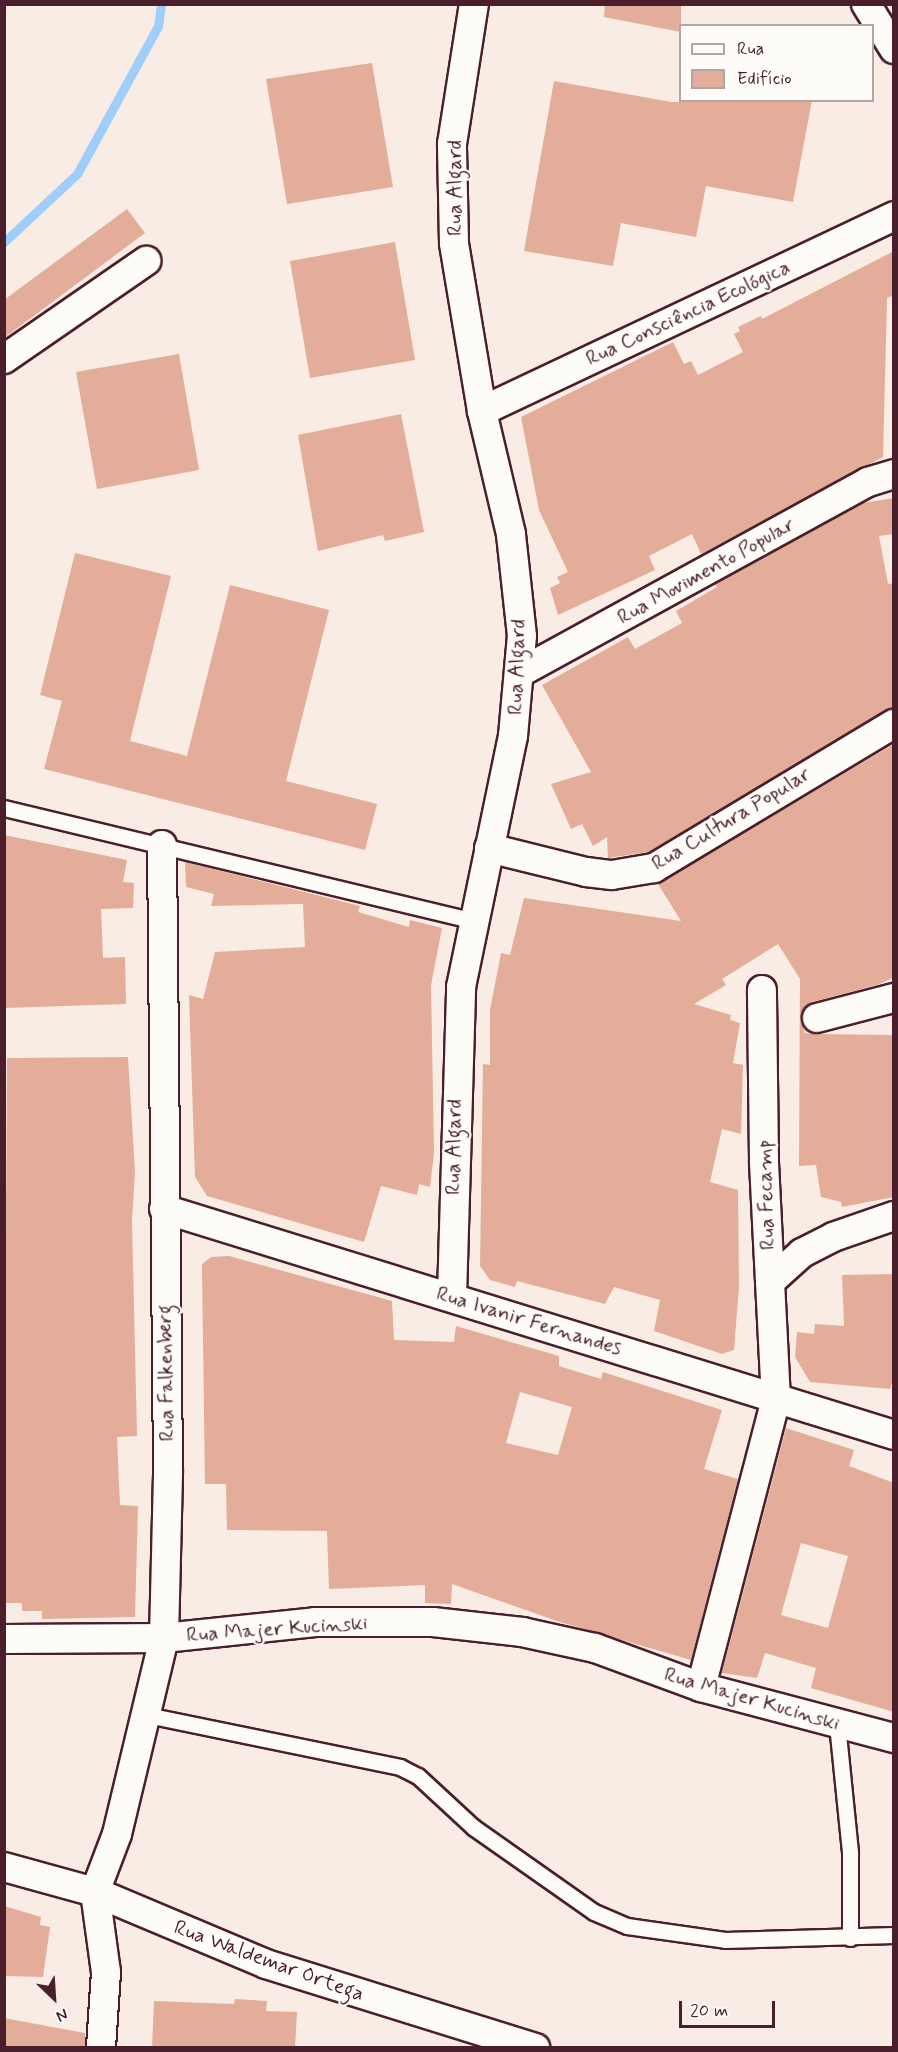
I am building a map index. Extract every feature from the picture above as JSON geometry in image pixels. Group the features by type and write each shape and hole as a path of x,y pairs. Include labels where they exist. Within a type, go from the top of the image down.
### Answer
{"street":[{"name":"Rua Algard","path":"452,1296 461,987 513,736 521,672 522,636 511,534 482,411 454,243 451,193 452,144 474,4"},
{"path":"866,4 894,49"},
{"name":"Rua Consciência Ecológica","path":"482,411 894,216"},
{"path":"4,359 146,261"},
{"name":"Rua Movimento Popular","path":"521,672 868,482 894,474"},
{"name":"Rua Cultura Popular","path":"489,848 586,872 612,875 654,868 894,724"},
{"name":"Rua Falkenberg","path":"95,1892 117,1834 164,1638 168,1481 162,845"},
{"name":"Rua Fecamp","path":"701,1687 776,1400 770,1282 762,990"},
{"path":"817,1018 894,998"},
{"name":"Rua Ivanir Fernandes","path":"164,1209 358,1271 452,1296 776,1400 894,1435"},
{"path":"770,1282 802,1253 833,1238 894,1216"},
{"name":"Rua Majer Kucinski","path":"4,1639 164,1638 315,1622 433,1622 522,1632 595,1648 701,1687 894,1738"},
{"name":"Rua Waldemar Ortega","path":"4,1868 95,1892 266,1964 535,2048"},
{"path":"95,1892 106,1972 101,2048"}],"lane":[{"path":"4,808 476,921"},
{"path":"147,1715 400,1767 418,1776 473,1827 594,1912 627,1926 725,1940 894,1935"},
{"path":"837,1724 852,1888 850,1938"}],"building":[{"path":"605,4 681,4 679,32 604,17"},
{"path":"372,63 393,187 287,204 266,79"},
{"path":"554,81 671,102 812,102 793,202 706,186 696,237 621,223 613,266 524,251"},
{"path":"127,209 145,233 4,338 4,300"},
{"path":"395,242 415,360 310,378 290,261"},
{"path":"894,251 894,295 887,298 883,457 701,554 692,534 649,556 655,570 558,615 550,588 560,583 557,577 568,572 539,510 521,417 673,342 684,364 691,361 698,375 743,352 734,334 740,331 738,327 761,316 762,319"},
{"path":"179,354 199,470 97,489 76,372"},
{"path":"401,414 424,532 385,541 383,535 318,551 298,435"},
{"path":"894,498 894,534 879,536 888,584 894,583 894,708 648,852 608,858 607,837 593,846 582,824 571,829 551,784 591,772 542,685 628,637 635,649 682,623 676,611 717,587 715,584 863,503"},
{"path":"75,553 171,576 130,741 187,756 230,585 329,610 286,781 377,804 365,850 44,769 62,701 40,695"},
{"path":"894,744 894,977 880,984 812,1002 805,1007 801,1022 805,1033 894,1035 894,1197 842,1207 841,1202 821,1197 816,1165 799,1166 800,979 778,944 722,979 726,985 694,1004 731,1015 730,1020 740,1023 733,1063 743,1065 741,1134 722,1129 710,1182 738,1190 739,1286 734,1350 722,1354 654,1331 660,1300 614,1287 605,1304 517,1281 515,1287 490,1280 480,1266 483,1064 490,1065 490,1010 501,953 510,955 524,898 681,921 658,884"},
{"path":"4,835 127,860 123,882 134,883 133,908 101,909 103,958 125,957 126,1004 4,1008"},
{"path":"185,862 360,906 358,912 409,927 410,920 442,928 431,985 434,1153 430,1187 419,1184 417,1195 381,1186 364,1242 207,1196 195,1177 189,995 203,999 215,952 305,947 303,904 211,906 214,894 186,887"},
{"path":"128,1057 135,1172 132,1220 137,1436 117,1437 120,1505 138,1506 135,1617 42,1619 42,1611 22,1611 22,1603 4,1603 7,1058"},
{"path":"229,1256 392,1301 394,1340 454,1342 456,1326 559,1356 559,1366 601,1379 603,1372 722,1410 704,1469 738,1479 691,1660 560,1622 452,1584 451,1604 425,1603 425,1585 329,1589 327,1531 227,1530 226,1484 205,1484 202,1264 211,1257","holes":["520,1392 572,1407 558,1455 506,1443"]},
{"path":"894,1274 894,1376 890,1389 810,1382 795,1357 797,1332 814,1334 815,1324 844,1326 842,1275"},
{"path":"786,1428 854,1450 849,1466 894,1483 894,1712 811,1688 816,1668 765,1653 757,1678 722,1673","holes":["801,1543 848,1556 828,1628 781,1615"]},
{"path":"4,1906 41,1917 40,1925 50,1927 43,1977 4,1976"},
{"path":"235,1999 267,2001 266,2011 297,2012 295,2048 152,2048 154,2001 234,2004"},
{"path":"4,2018 85,2033 85,2048 4,2048"}],"waterway":[{"path":"4,242 77,174 158,26 161,4"}]}
